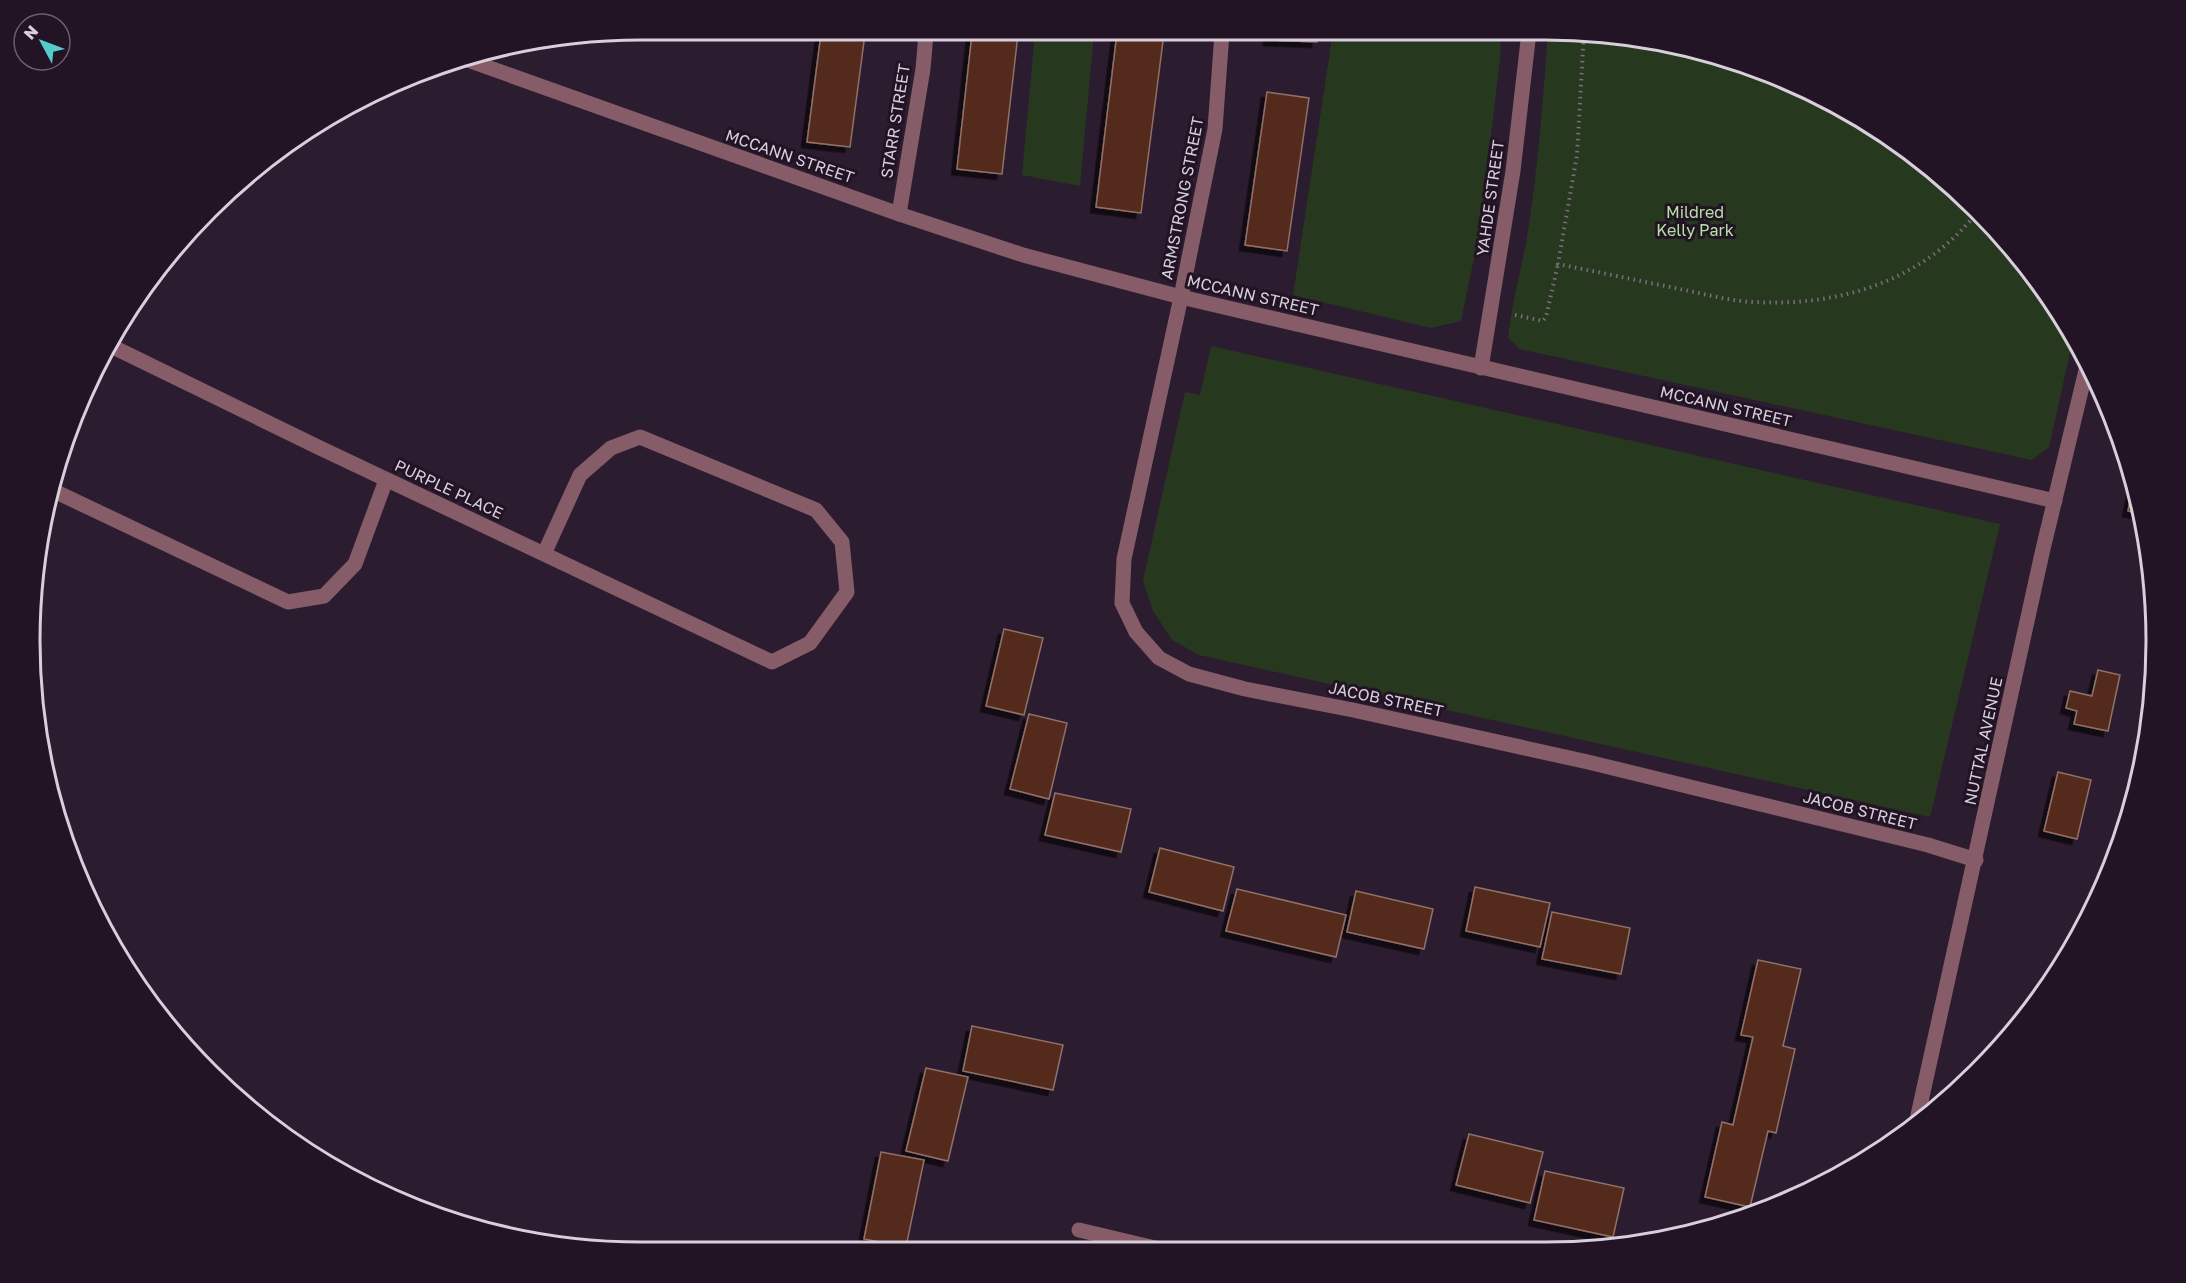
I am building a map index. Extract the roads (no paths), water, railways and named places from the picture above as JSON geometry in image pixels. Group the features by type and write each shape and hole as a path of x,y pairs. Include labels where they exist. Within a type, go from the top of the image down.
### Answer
{"street":[{"name":"STARR STREET","path":"899,214 923,69 925,40"},
{"name":"ARMSTRONG STREET","path":"1181,297 1215,129 1221,40"},
{"name":"YAHDE STREET","path":"1481,368 1513,171 1528,40"},
{"name":"MCCANN STREET","path":"477,63 899,214 1023,255 1181,297 2055,501"},
{"name":"JACOB STREET","path":"1181,297 1125,559 1122,603 1136,632 1159,658 1189,674 1224,684 1588,762 1928,845 1976,860"},
{"name":"PURPLE PLACE","path":"117,349 386,480 772,663 810,643 847,592 842,542 816,510 640,437 610,448 580,475 544,554"},
{"name":"NUTTAL AVENUE","path":"1919,1111 2043,549 2085,378"},
{"path":"59,493 288,602 324,596 355,564 386,480"},
{"path":"1079,1230 1130,1242"}],"park label":[{"name":"Mildred Kelly Park","path":"1695,221"}]}
